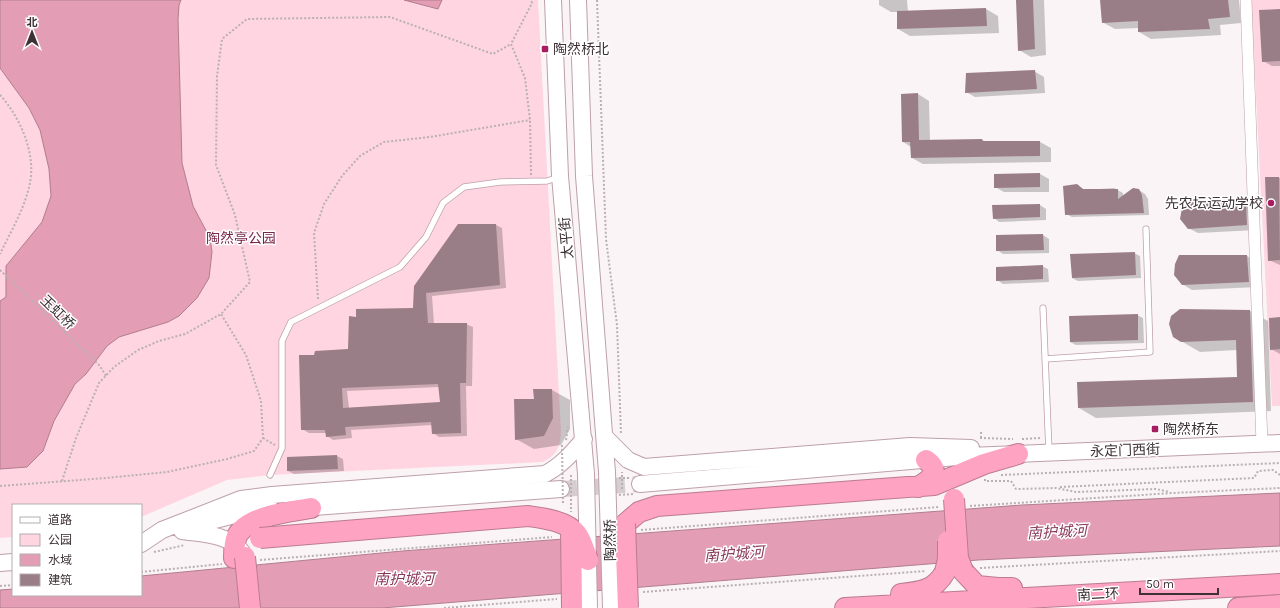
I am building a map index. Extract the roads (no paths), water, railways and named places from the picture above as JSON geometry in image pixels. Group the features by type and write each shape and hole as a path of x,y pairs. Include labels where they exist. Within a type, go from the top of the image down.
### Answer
{"highway":[{"path":"610,544 631,527 639,512 656,506 934,485 952,477 1018,454"},
{"path":"918,487 932,477 934,472 931,463 926,460"},
{"path":"952,503 961,480 976,469"},
{"path":"952,477 952,503 948,559 952,571 977,586 998,588 1049,586 1078,596"},
{"path":"918,487 931,490 952,503"},
{"path":"237,608 239,557 243,528 250,523 311,508"},
{"path":"239,557 260,538 528,516 548,519 565,532 577,534 588,560"},
{"path":"628,608 631,527"},
{"path":"565,532 567,603"},
{"path":"239,557 250,608"},
{"path":"845,608 873,596 927,590 952,571"},
{"name":"南二环","path":"845,608 1280,584"},
{"path":"1238,608 1280,605"}],"main road":[{"name":"太平街","path":"553,0 560,176 586,474"},
{"name":"太平街","path":"578,0 584,176 607,472"},
{"name":"永定门西街","path":"605,437 622,452 628,460 644,467 910,446 960,446 1018,454 1280,443"},
{"path":"142,543 162,530 241,499 272,495 545,474 555,469 570,456 584,439"},
{"path":"640,484 926,460 976,469"},
{"name":"陶然桥","path":"607,472 611,608"},
{"name":"陶然桥","path":"586,474 589,608"},
{"path":"142,544 243,513 311,508 562,497"},
{"path":"182,531 218,537 239,557"},
{"path":"0,563 12,562"}],"street":[{"path":"1246,0 1262,444"}],"lane":[{"path":"270,475 282,448 282,341 291,322 400,267 426,237 443,203 464,187 500,182 547,181 560,176"},
{"path":"1045,359 1150,352 1146,229"},
{"path":"1043,308 1049,452"}],"water":[{"path":"0,0 181,0 178,19 182,163 193,206 210,238 212,252 209,278 197,298 179,316 168,322 119,337 107,346 86,374 75,384 54,421 43,451 27,467 0,469 0,301 6,297 6,266 42,222 51,196 49,169 40,130 29,108 0,68"},
{"path":"404,0 442,0 438,9"},
{"name":"南护城河","path":"1280,493 1280,546 978,560 382,608 0,608 0,590 12,589 12,596 142,596 142,576 402,551 1022,505"}],"tunnel":[{"path":"561,489 640,484"}],"place":[{"name":"陶然桥北","path":"545,49"},
{"name":"先农坛运动学校","path":"1271,203"},
{"name":"陶然桥东","path":"1155,429"}],"park label":[{"name":"陶然亭公园","path":"241,238"}]}
